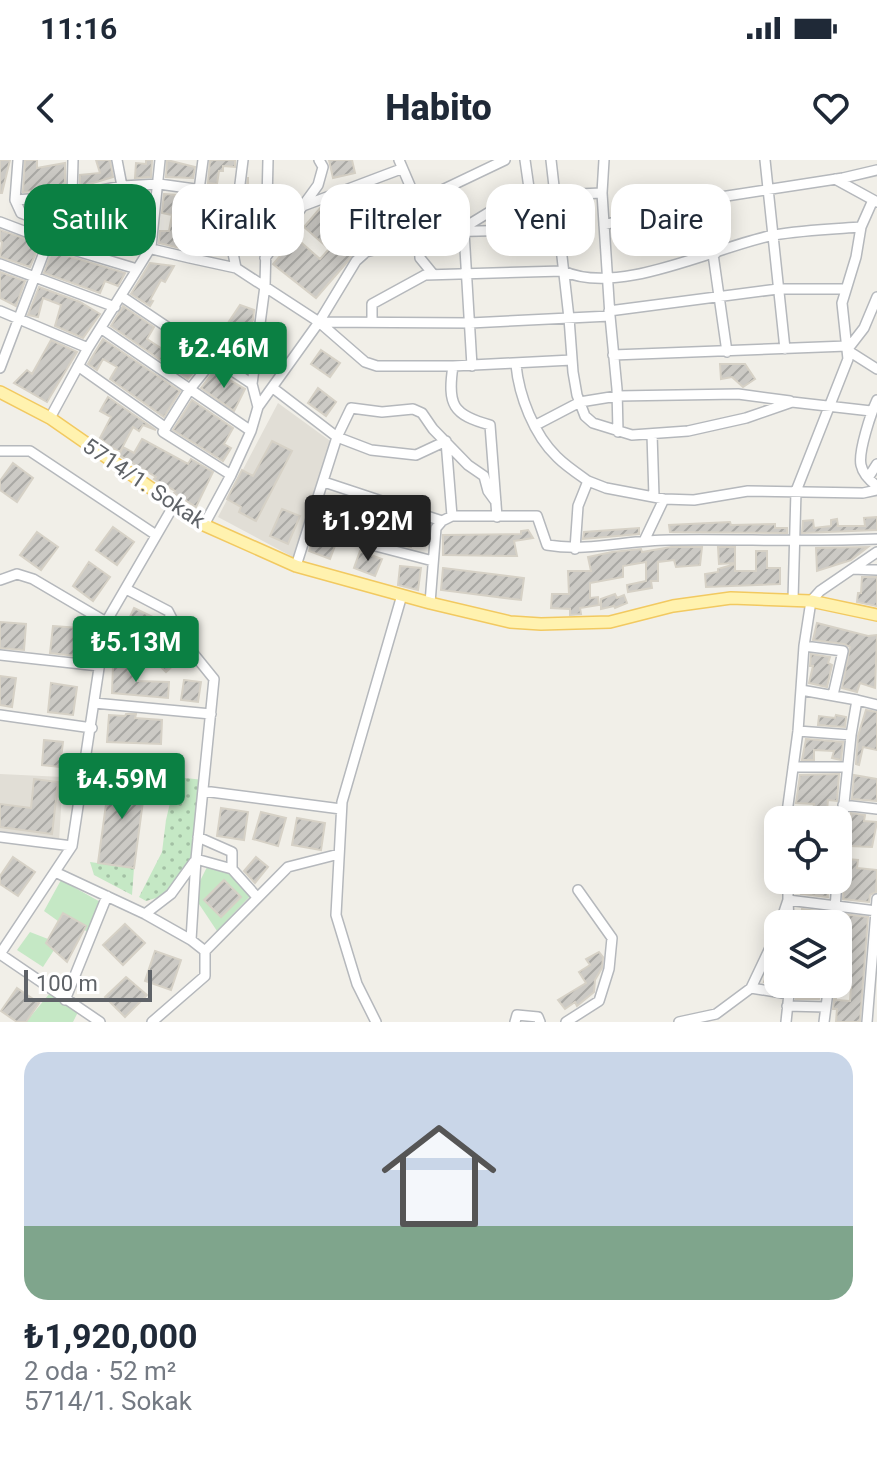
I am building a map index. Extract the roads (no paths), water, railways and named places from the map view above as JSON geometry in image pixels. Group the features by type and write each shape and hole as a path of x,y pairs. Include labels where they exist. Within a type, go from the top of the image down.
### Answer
{"main road":[{"name":"5714/1. Sokak","path":"0,392 50,418 204,525 296,566 430,603 510,622 541,624 610,622 673,606 731,598 811,601 877,615"}],"street":[{"path":"18,160 15,200 24,215"},
{"path":"72,184 73,160"},
{"path":"117,160 122,184"},
{"path":"156,208 160,160"},
{"path":"200,184 203,160"},
{"path":"240,184 243,160"},
{"path":"258,407 252,384 265,286 268,160"},
{"path":"304,205 318,185 323,167 319,160"},
{"path":"455,184 505,160"},
{"path":"525,160 528,184"},
{"path":"551,160 554,184"},
{"path":"604,160 602,193 618,432"},
{"path":"765,160 785,349"},
{"path":"304,206 400,164 409,184"},
{"path":"731,195 877,170"},
{"path":"793,600 796,491 848,359 842,303 856,257 861,227 875,201 835,179"},
{"path":"156,184 172,186"},
{"path":"595,193 602,193"},
{"path":"15,200 24,199"},
{"path":"0,222 24,231"},
{"path":"604,225 611,223"},
{"path":"731,249 773,235 861,227"},
{"path":"156,248 236,268 319,322 365,362 377,366 516,365 572,360"},
{"path":"0,368 42,256"},
{"path":"94,256 137,269"},
{"path":"50,418 88,348 145,256"},
{"path":"234,256 236,268"},
{"path":"204,525 231,475 258,407 362,256"},
{"path":"420,256 433,274"},
{"path":"465,256 472,366"},
{"path":"562,256 572,360 580,402 585,416 593,423 618,432 652,434 688,431 746,418 792,402"},
{"path":"372,321 372,304 425,275 563,271 576,277 607,279 709,256"},
{"path":"715,256 727,352"},
{"path":"0,264 115,307"},
{"path":"319,322 470,323 569,318 778,289 845,289"},
{"path":"121,296 252,384"},
{"path":"847,348 864,328 877,297"},
{"path":"0,311 88,348"},
{"path":"102,329 251,431"},
{"path":"613,355 847,348 877,369"},
{"path":"214,359 190,389 163,432 231,475"},
{"path":"516,365 521,395 556,457 588,481 606,488 659,498 694,500 748,491 863,493 877,488 862,469 860,458 871,411 877,400"},
{"path":"78,366 166,428"},
{"path":"453,366 450,398 456,409 468,419 490,425 497,517"},
{"path":"273,388 337,437 371,450 416,455 446,441"},
{"path":"536,425 580,402 617,396 738,394 871,411"},
{"path":"296,566 337,437 351,408 382,412 413,409 422,413 468,465 484,476 488,491 496,502"},
{"path":"644,541 659,498 652,434"},
{"path":"430,603 436,528 447,518 446,441"},
{"path":"0,451 30,451 156,535"},
{"path":"868,478 877,464"},
{"path":"575,549 578,506 588,481"},
{"path":"324,482 447,518 537,516 547,545 575,549 644,541 877,539"},
{"path":"100,1022 0,954 72,846 106,622 174,505"},
{"path":"311,525 433,561"},
{"path":"788,806 811,601 877,552"},
{"path":"852,569 877,570"},
{"path":"0,580 17,574 33,579 106,622"},
{"path":"126,589 168,611 184,642 214,679 191,940"},
{"path":"376,1022 357,984 336,915 341,809 402,595"},
{"path":"804,646 843,651 833,695"},
{"path":"0,655 99,666"},
{"path":"801,690 877,705"},
{"path":"857,700 843,805 877,809"},
{"path":"94,703 211,714"},
{"path":"0,715 92,728"},
{"path":"798,731 851,735"},
{"path":"793,767 847,767"},
{"path":"203,791 341,809"},
{"path":"0,837 72,846"},
{"path":"198,837 232,852 232,869"},
{"path":"152,1022 205,976 205,951 288,867 339,854"},
{"path":"196,859 232,869 257,897"},
{"path":"145,914 171,894 196,859"},
{"path":"55,872 145,914 205,951"},
{"path":"566,1022 599,1001 609,969 612,938 578,890"},
{"path":"788,894 788,910"},
{"path":"835,910 836,894"},
{"path":"65,1000 107,896"},
{"path":"867,1022 877,899"},
{"path":"788,900 876,911"},
{"path":"785,910 788,900"},
{"path":"679,1022 719,1018 751,988 764,961"},
{"path":"751,988 764,988"},
{"path":"786,1022 788,998"},
{"path":"824,1022 827,998"},
{"path":"787,1006 826,1007"},
{"path":"73,1022 79,1010"},
{"path":"515,1022 517,1015 524,1014 538,1017 540,1022"}]}
